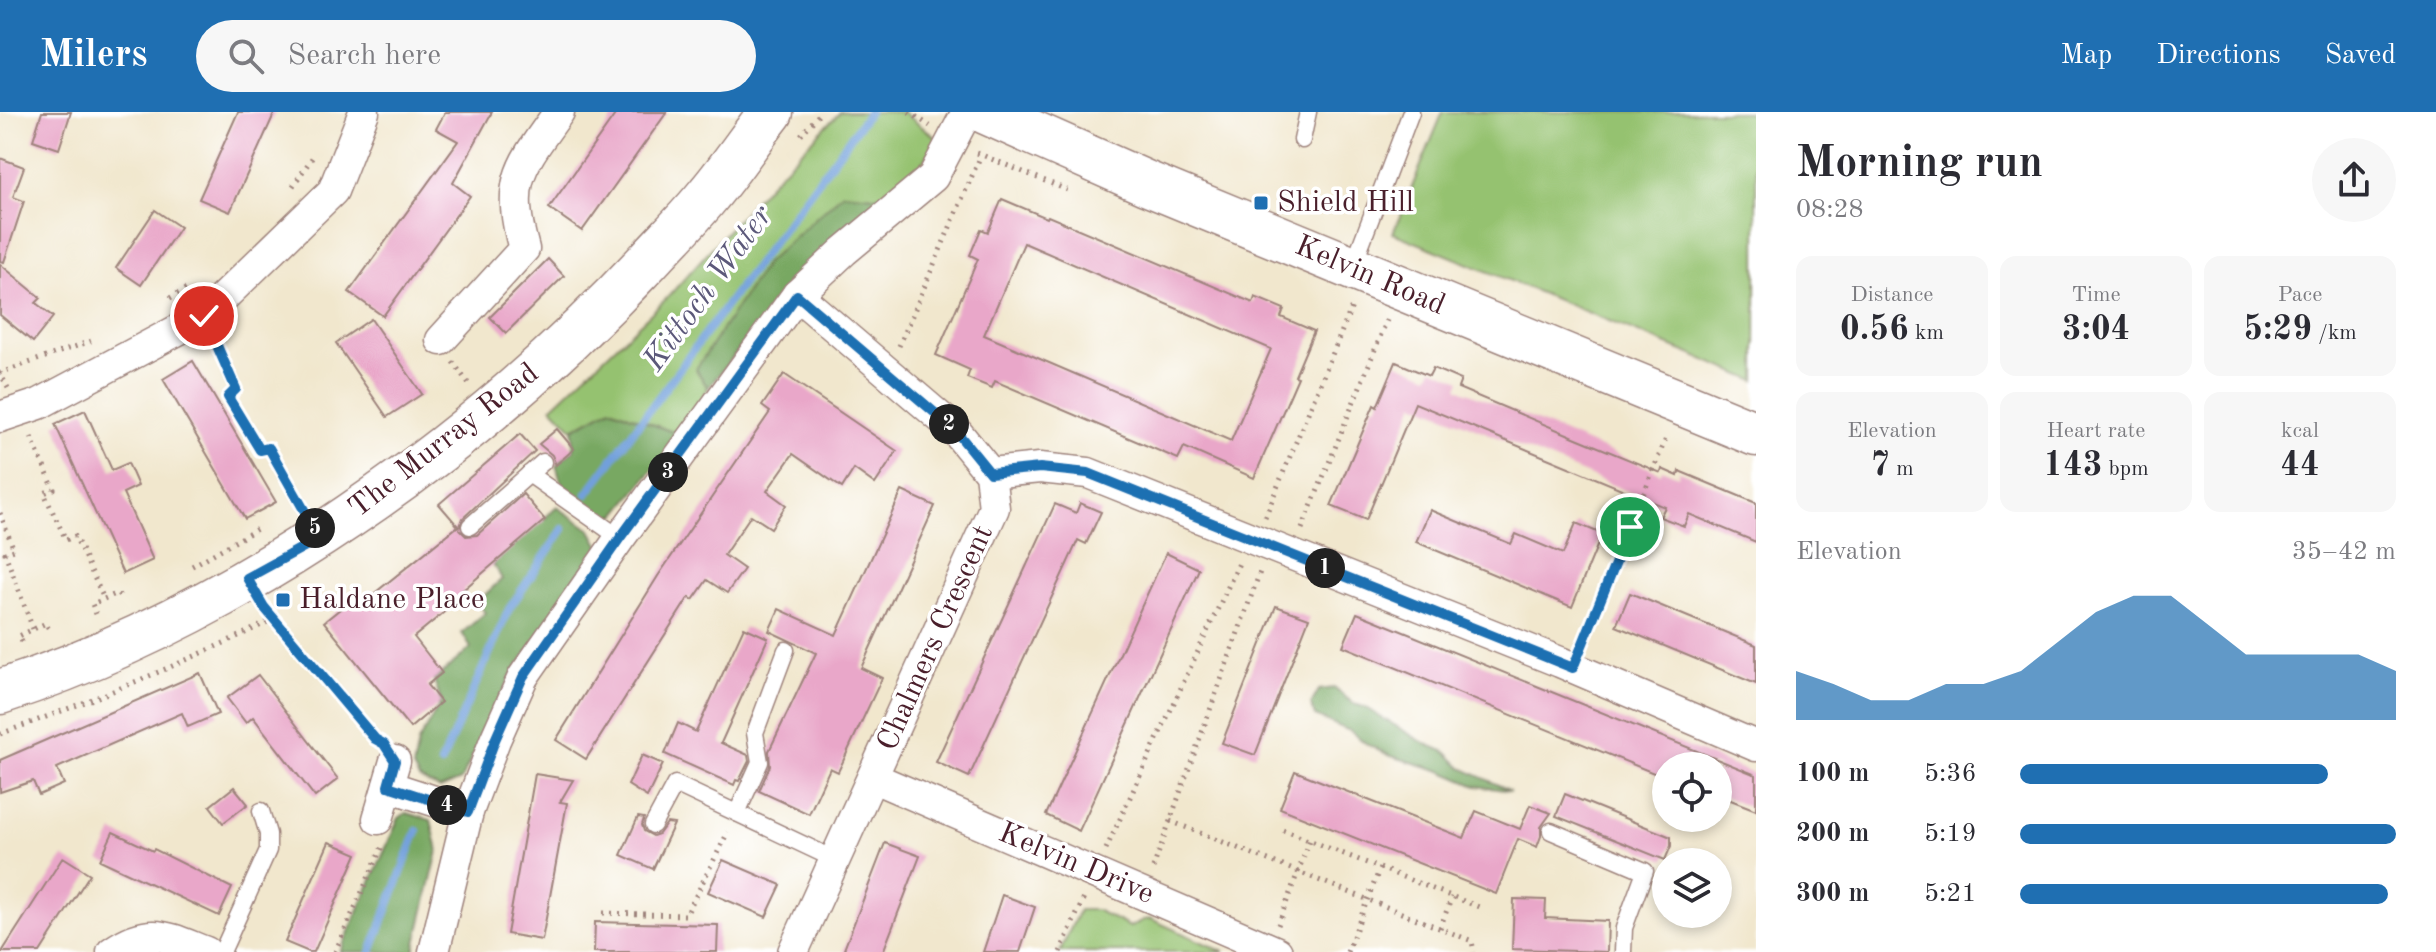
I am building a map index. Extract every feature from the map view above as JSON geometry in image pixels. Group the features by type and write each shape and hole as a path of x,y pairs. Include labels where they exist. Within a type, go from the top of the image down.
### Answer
{"street":[{"path":"10,414 39,404 204,316 333,191 364,112"},
{"path":"441,340 524,249 514,198 519,175 529,153 559,112"},
{"name":"The Murray Road","path":"0,692 92,657 181,615 247,578 303,518 419,467 491,409 609,303 708,196 771,112"},
{"path":"434,952 468,812 523,677 797,295 844,251 933,177 967,112"},
{"name":"Kelvin Road","path":"986,112 1146,183 1353,284 1756,434"},
{"path":"797,295 955,430 990,473 1040,468 1088,473 1573,668 1756,746"},
{"name":"Chalmers Crescent","path":"793,952 994,508 990,473"},
{"path":"378,819 392,774 468,812"},
{"name":"Kelvin Drive","path":"874,778 1273,950"},
{"path":"112,952 133,938 162,935 206,952"}],"lane":[{"path":"1302,140 1308,112"},
{"path":"1353,284 1411,112"},
{"path":"470,526 543,462"},
{"path":"529,474 620,538"},
{"path":"737,813 760,762 755,733 786,650"},
{"path":"653,825 675,784 836,860"},
{"path":"222,952 268,850 268,834 261,811"},
{"path":"1551,831 1645,871 1624,928 1623,952"}],"path":[{"path":"286,197 316,152"},
{"path":"889,373 914,306 981,155"},
{"path":"1144,894 1267,545 1353,284"},
{"path":"163,303 190,287"},
{"path":"1060,952 1096,872 1389,315"},
{"path":"204,316 236,389 228,397 260,450 269,448 303,518"},
{"path":"0,373 95,340"},
{"path":"457,391 468,383"},
{"path":"10,414 54,489 44,493 66,540 75,536 104,599"},
{"path":"1573,668 1667,435"},
{"path":"0,513 14,550 5,553 33,629"},
{"path":"184,570 263,526"},
{"path":"247,578 274,619 375,739 384,744 392,774"},
{"path":"96,614 92,604 118,593 122,601"},
{"path":"88,618 134,596"},
{"path":"0,734 85,703 204,653 274,619"},
{"path":"22,642 19,636 46,623 50,632"},
{"path":"11,647 63,627"},
{"path":"603,913 686,915 737,813"},
{"path":"335,952 382,846 378,819"},
{"path":"1170,821 1472,941 1474,952"},
{"path":"1283,830 1479,907"},
{"path":"1273,950 1310,840"},
{"path":"1347,952 1380,868"},
{"path":"1440,928 1452,897"}],"green space":[{"path":"840,112 903,112 940,141 903,186 884,197 843,193 696,369 708,388 680,435 611,408 573,429 552,407 667,298 770,183"},
{"path":"1443,112 1756,112 1756,381 1393,233"},
{"path":"843,193 884,197 808,264 708,388 696,369 766,263"},
{"path":"611,408 680,435 616,515 605,516 562,485 556,465 574,449 573,429"},
{"path":"557,507 591,530 601,548 510,677 461,780 440,789 419,779 413,768 418,742 441,702 434,680 471,648 462,633 485,613 477,602 502,579 493,564"},
{"path":"1334,688 1354,704 1446,752 1462,768 1511,791 1476,786 1441,771 1391,756 1368,745 1350,731 1315,716 1311,704 1319,690"},
{"path":"406,813 431,820 438,851 414,952 340,952 399,818"},
{"path":"1079,910 1096,910 1130,927 1151,919 1224,952 1060,952"}],"building":[{"path":"42,112 71,112 59,149 33,140"},
{"path":"238,112 275,112 230,212 199,199"},
{"path":"445,112 492,112 453,183 470,196 383,316 349,292 458,141 436,129"},
{"path":"617,112 667,112 582,231 549,208"},
{"path":"0,158 24,167 13,197 24,201 4,262 0,261"},
{"path":"1002,199 1253,303 1255,297 1284,309 1281,317 1314,331 1295,376 1298,377 1254,478 1184,447 1178,459 995,381 992,388 967,378 970,370 936,355 978,259 970,255 981,229 988,232","holes":["1024,243 1271,349 1231,441 984,335"]},
{"path":"155,210 180,227 141,285 116,268"},
{"path":"548,259 564,276 506,333 490,317"},
{"path":"0,264 41,298 36,303 53,317 33,342 0,315"},
{"path":"371,319 422,394 387,417 336,343"},
{"path":"193,361 276,502 245,519 163,379"},
{"path":"1396,362 1429,376 1433,368 1461,380 1458,388 1579,439 1661,473 1662,469 1678,476 1679,471 1756,503 1756,542 1689,514 1684,526 1660,517 1665,507 1415,403 1366,520 1331,506"},
{"path":"784,374 897,451 875,484 854,469 842,488 793,454 767,491 786,505 771,528 751,515 724,555 744,569 727,593 707,580 693,600 689,597 586,759 556,740 658,576 770,412 762,406"},
{"path":"85,410 112,470 128,463 138,486 123,493 153,560 123,574 55,424"},
{"path":"557,429 574,449 556,465 552,455 539,444"},
{"path":"520,434 535,451 463,518 459,529 466,536 477,535 523,494 545,520 463,590 466,594 414,637 442,673 427,685 441,702 410,728 324,622 355,597 361,604 458,526 439,504"},
{"path":"902,491 935,506 861,668 882,678 838,772 830,768 809,814 759,791 770,766 769,751 816,653 769,631 779,609 836,635"},
{"path":"1080,503 1101,512 1086,544 1078,540 969,777 936,762 1055,504 1076,513"},
{"path":"1430,510 1511,544 1516,534 1563,554 1576,523 1602,534 1572,607 1416,542"},
{"path":"1166,553 1199,569 1079,831 1046,815"},
{"path":"1630,593 1756,645 1756,684 1616,626"},
{"path":"1276,606 1309,618 1255,755 1222,743"},
{"path":"1357,613 1699,752 1652,752 1652,772 1343,646"},
{"path":"744,627 768,638 721,743 748,755 749,761 734,785 665,754 678,723 696,732"},
{"path":"200,673 218,714 188,727 182,713 57,768 64,784 39,795 33,781 0,792 0,760"},
{"path":"258,675 338,779 315,797 253,717 246,723 227,698"},
{"path":"642,755 663,764 647,797 628,785"},
{"path":"1732,765 1756,775 1756,810 1732,801"},
{"path":"1295,771 1464,838 1476,811 1520,829 1530,805 1551,813 1541,827 1537,847 1518,839 1496,894 1280,808"},
{"path":"535,774 573,780 560,802 567,803 542,940 507,934"},
{"path":"234,787 248,804 223,823 210,806"},
{"path":"1565,794 1652,829 1652,832 1671,837 1671,846 1652,848 1652,855 1556,816"},
{"path":"638,817 644,818 644,831 653,836 659,834 667,823 674,824 653,869 621,855"},
{"path":"113,832 232,888 219,916 100,860"},
{"path":"329,842 357,854 314,952 309,952 285,942"},
{"path":"885,843 920,856 883,952 843,952"},
{"path":"63,857 90,874 40,952 2,952"},
{"path":"723,860 781,885 766,917 708,892"},
{"path":"1002,895 1035,907 1020,952 983,952"},
{"path":"1514,899 1546,900 1545,918 1608,921 1607,952 1512,949"},
{"path":"595,922 718,925 717,952 594,952"}],"waterway":[{"name":"Kittoch Water","path":"587,494 869,112"},
{"name":"Kittoch Water","path":"441,763 509,609 563,529"},
{"name":"Kittoch Water","path":"371,952 417,831"}],"place":[{"name":"Shield Hill","path":"1261,203"},
{"name":"Haldane Place","path":"283,600"}],"route":[{"path":"204,316 236,389 228,397 260,450 269,448 320,538 247,578 264,607 375,739 384,744 395,761 388,786 468,812 523,677 797,295 955,430 990,473 1040,468 1088,473 1573,668 1630,527"}]}
